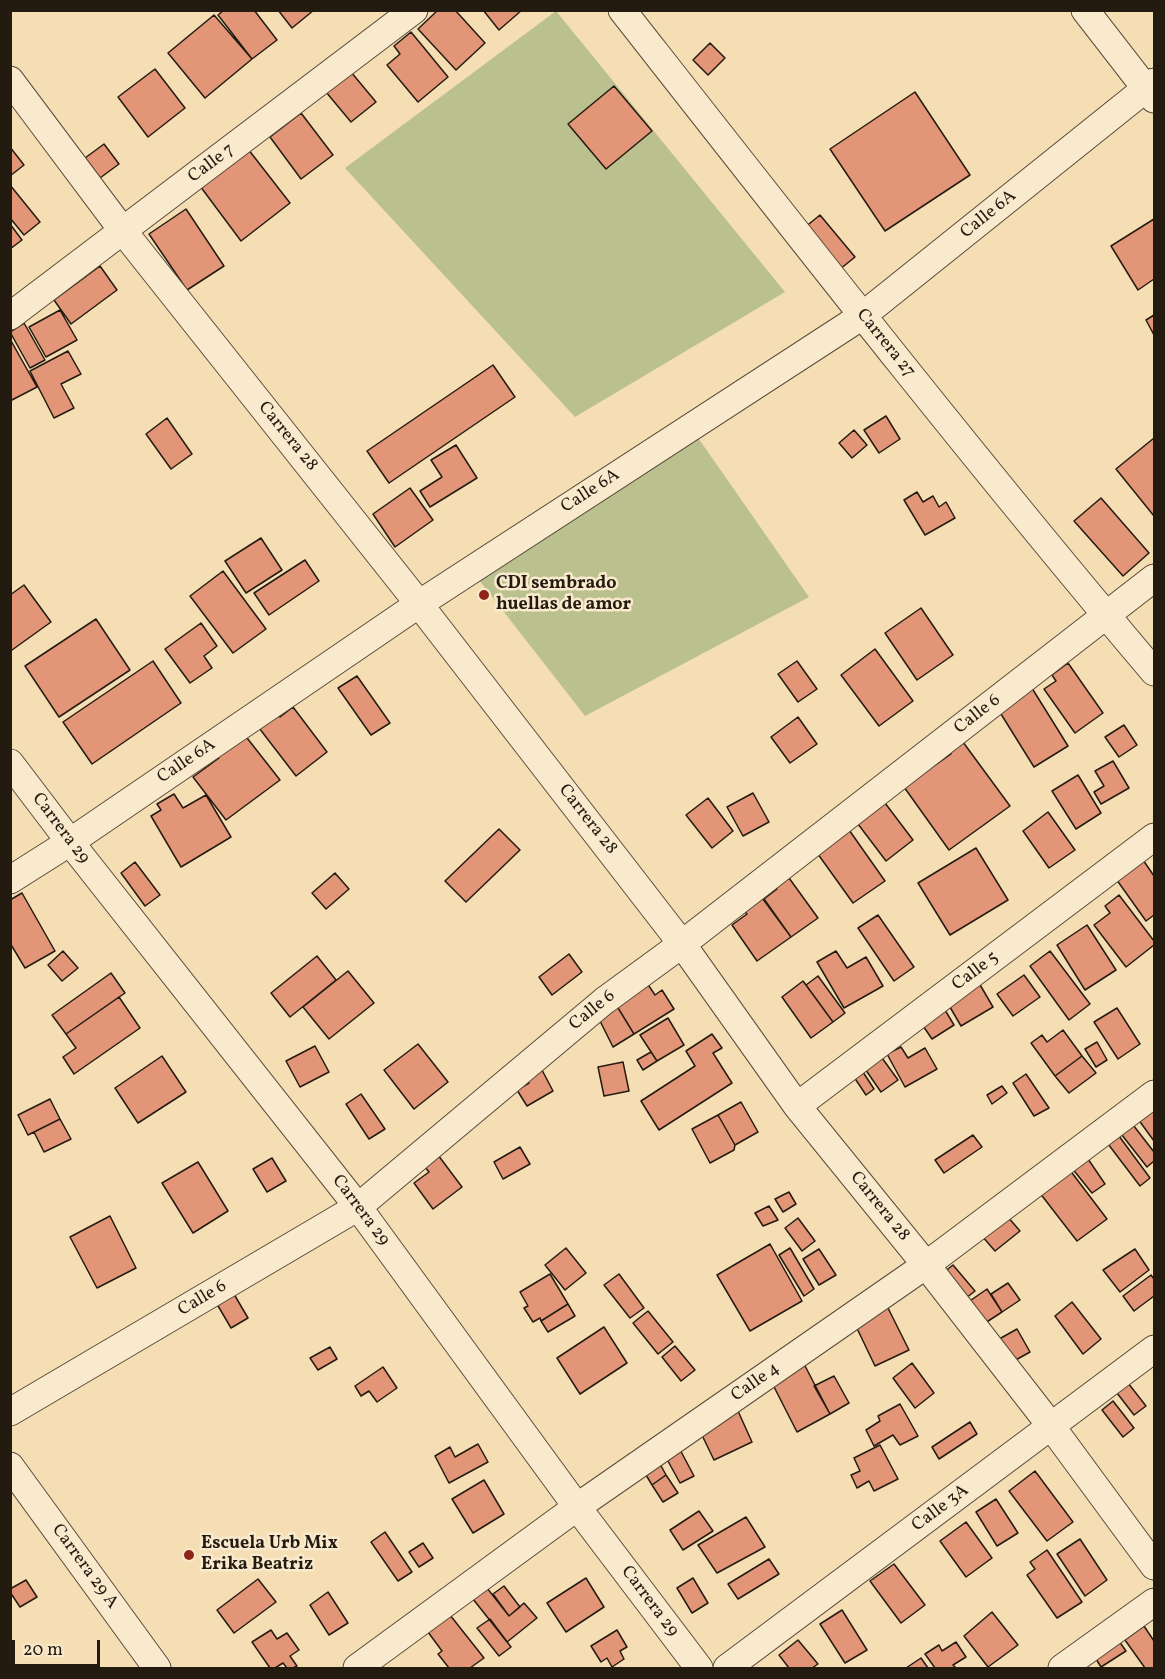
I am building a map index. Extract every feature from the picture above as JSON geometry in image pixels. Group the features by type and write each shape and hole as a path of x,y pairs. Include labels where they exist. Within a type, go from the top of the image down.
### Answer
{"street":[{"name":"Calle 7","path":"10,316 414,10"},
{"name":"Carrera 27","path":"622,10 862,316 1155,672"},
{"path":"1085,10 1152,90"},
{"name":"Carrera 28","path":"10,80 123,231 419,604 682,944 797,1106 926,1265 1051,1426 1155,1566"},
{"name":"Calle 6A","path":"10,880 70,842 419,604 862,316 1152,90"},
{"name":"Calle 6","path":"10,1412 358,1207 604,1001 682,944 1155,578"},
{"name":"Carrera 29","path":"10,763 358,1207 577,1507 699,1668"},
{"name":"Calle 5","path":"797,1106 1155,837"},
{"name":"Calle 4","path":"357,1668 577,1507 926,1265 1155,1094"},
{"name":"Calle 3A","path":"727,1668 1155,1349"},
{"name":"Carrera 29 A","path":"10,1466 158,1668"},
{"path":"1062,1668 1155,1602"}],"green space":[{"path":"556,11 785,292 575,417 345,168"},
{"path":"694,432 809,597 585,716 479,580"}],"building":[{"path":"224,10 254,10 277,40 252,59 218,15"},
{"path":"278,10 314,10 292,28"},
{"path":"438,10 455,10 485,43 456,70 418,29"},
{"path":"483,10 522,10 499,30"},
{"path":"214,15 252,59 205,98 168,53"},
{"path":"411,32 448,77 418,102 387,65 400,54 394,46"},
{"path":"710,43 725,58 708,75 693,60"},
{"path":"155,69 185,108 148,137 118,97"},
{"path":"351,72 376,102 351,122 326,92"},
{"path":"614,86 652,131 606,169 568,124"},
{"path":"915,92 970,175 885,231 830,149"},
{"path":"301,113 333,155 301,179 270,137"},
{"path":"104,144 119,164 100,178 85,158"},
{"path":"10,147 24,165 10,176"},
{"path":"248,149 290,203 241,241 200,186"},
{"path":"10,185 40,222 24,235 10,218"},
{"path":"186,209 224,266 187,290 149,234"},
{"path":"820,215 855,257 839,270 804,228"},
{"path":"1154,219 1154,279 1138,290 1111,246"},
{"path":"10,224 22,240 10,249"},
{"path":"100,266 117,290 71,324 54,300"},
{"path":"60,310 77,340 46,357 29,327"},
{"path":"1154,315 1154,335 1146,320"},
{"path":"24,323 45,360 30,368 10,332"},
{"path":"10,339 37,387 10,401"},
{"path":"68,351 81,374 61,384 74,408 54,418 30,371"},
{"path":"493,365 515,397 389,483 367,451"},
{"path":"886,416 900,439 879,453 864,430"},
{"path":"167,418 192,454 171,469 146,434"},
{"path":"854,430 867,445 852,458 839,443"},
{"path":"1154,438 1154,516 1116,469"},
{"path":"456,445 477,478 430,507 420,491 442,477 431,460"},
{"path":"410,488 433,520 395,547 373,514"},
{"path":"917,492 923,502 933,496 939,507 946,502 955,518 925,535 904,500"},
{"path":"1101,498 1149,553 1123,576 1074,521"},
{"path":"261,538 282,570 246,593 225,561"},
{"path":"305,560 319,581 269,615 254,593"},
{"path":"223,571 266,629 233,653 190,596"},
{"path":"24,585 51,622 12,650 10,648 10,595"},
{"path":"921,608 953,655 917,680 885,633"},
{"path":"96,619 130,670 59,717 25,666"},
{"path":"201,623 217,646 204,656 212,668 190,683 165,649"},
{"path":"875,649 913,701 879,726 841,675"},
{"path":"153,661 181,703 92,764 63,722"},
{"path":"797,661 817,689 798,702 778,674"},
{"path":"1068,663 1103,713 1075,733 1044,689 1056,681 1052,675"},
{"path":"357,676 390,723 371,735 338,688"},
{"path":"1030,685 1068,746 1034,767 996,706"},
{"path":"293,707 327,752 296,776 256,724 274,710 280,717"},
{"path":"798,717 817,744 790,763 771,737"},
{"path":"1124,725 1137,745 1119,757 1105,737"},
{"path":"240,729 280,780 226,820 193,777 219,758 212,750"},
{"path":"960,738 1010,806 949,850 904,787 951,754 947,748"},
{"path":"1113,761 1129,788 1101,804 1094,792 1104,786 1095,771"},
{"path":"1078,775 1101,813 1076,829 1052,791"},
{"path":"753,793 769,822 743,836 727,807"},
{"path":"174,794 183,808 206,795 231,837 181,867 151,816 161,810 157,804"},
{"path":"708,798 733,831 712,848 686,815"},
{"path":"885,803 913,840 886,861 858,824"},
{"path":"1048,812 1075,850 1049,868 1023,831"},
{"path":"847,827 885,881 853,903 815,850"},
{"path":"499,829 520,850 466,902 445,881"},
{"path":"976,848 1008,900 950,935 918,883"},
{"path":"1141,857 1154,876 1154,915 1146,921 1114,876"},
{"path":"135,862 160,895 145,906 121,873"},
{"path":"784,871 818,918 791,937 764,899 777,889 771,881"},
{"path":"335,873 349,889 326,909 312,893"},
{"path":"22,893 55,951 25,968 10,943 10,900"},
{"path":"760,895 791,937 757,961 732,925 747,914 742,908"},
{"path":"1119,895 1154,941 1154,945 1126,967 1094,925 1110,913 1105,906"},
{"path":"878,915 914,967 894,981 858,928"},
{"path":"1087,925 1116,970 1085,990 1057,945"},
{"path":"63,951 78,968 62,981 48,965"},
{"path":"836,951 847,968 866,957 883,986 844,1008 817,962"},
{"path":"1050,951 1090,1004 1069,1020 1030,966"},
{"path":"569,954 582,972 552,995 539,977"},
{"path":"317,956 336,980 290,1017 271,993"},
{"path":"348,971 374,1003 329,1039 303,1007"},
{"path":"111,973 125,993 66,1034 52,1015"},
{"path":"1024,975 1040,997 1013,1016 997,994"},
{"path":"818,976 845,1013 833,1022 806,985"},
{"path":"803,981 833,1022 811,1038 782,997"},
{"path":"647,983 655,995 662,990 674,1009 634,1034 615,1003"},
{"path":"979,983 993,1007 961,1026 947,1002"},
{"path":"119,997 140,1028 74,1074 63,1057 76,1048 66,1034"},
{"path":"615,1003 634,1034 613,1047 600,1021"},
{"path":"942,1005 954,1025 932,1039 919,1020"},
{"path":"1117,1008 1140,1044 1118,1059 1094,1022"},
{"path":"668,1018 684,1045 657,1061 640,1035"},
{"path":"1063,1030 1082,1056 1055,1076 1031,1043 1042,1035 1047,1042"},
{"path":"712,1034 722,1048 713,1053 732,1083 659,1130 641,1101 695,1066 686,1051"},
{"path":"1097,1042 1107,1060 1096,1067 1085,1049"},
{"path":"418,1044 448,1082 414,1109 384,1070"},
{"path":"315,1046 329,1072 300,1087 286,1061"},
{"path":"901,1047 908,1058 925,1048 937,1069 905,1087 887,1054"},
{"path":"877,1051 898,1080 881,1092 861,1063"},
{"path":"651,1052 657,1061 643,1070 637,1060"},
{"path":"162,1056 186,1092 138,1123 115,1088"},
{"path":"1082,1056 1096,1073 1069,1093 1055,1076"},
{"path":"623,1062 629,1091 604,1096 598,1067"},
{"path":"859,1066 874,1089 866,1095 850,1071"},
{"path":"542,1070 553,1091 527,1106 517,1090 529,1083 527,1078"},
{"path":"1026,1074 1049,1108 1034,1116 1013,1083"},
{"path":"1002,1086 1007,1093 992,1104 987,1095"},
{"path":"361,1094 385,1129 369,1139 346,1104"},
{"path":"50,1099 60,1119 28,1135 18,1115"},
{"path":"741,1102 758,1132 735,1145 718,1115"},
{"path":"1152,1109 1154,1112 1154,1141 1138,1119"},
{"path":"718,1115 735,1145 734,1150 710,1163 692,1129"},
{"path":"60,1119 71,1139 44,1152 34,1132"},
{"path":"1130,1121 1154,1152 1154,1161 1147,1167 1118,1130"},
{"path":"1116,1132 1150,1178 1140,1186 1105,1140"},
{"path":"973,1135 982,1147 944,1173 935,1160"},
{"path":"520,1147 530,1164 503,1179 494,1162"},
{"path":"438,1155 462,1187 433,1209 414,1183 429,1172 424,1166"},
{"path":"1086,1156 1105,1184 1092,1193 1071,1167"},
{"path":"272,1158 286,1181 267,1192 253,1169"},
{"path":"198,1162 228,1211 193,1233 162,1183"},
{"path":"1066,1165 1107,1219 1077,1241 1036,1188"},
{"path":"789,1192 796,1204 783,1212 775,1199"},
{"path":"769,1206 778,1220 763,1226 755,1213"},
{"path":"110,1216 136,1268 97,1288 70,1237"},
{"path":"1007,1216 1020,1231 995,1251 982,1236"},
{"path":"798,1218 815,1241 802,1251 785,1228"},
{"path":"770,1244 802,1301 750,1331 717,1275"},
{"path":"566,1248 586,1273 565,1290 545,1265"},
{"path":"790,1248 814,1289 804,1296 779,1255"},
{"path":"819,1249 836,1275 819,1285 803,1259"},
{"path":"1135,1249 1149,1270 1120,1292 1103,1270"},
{"path":"953,1265 975,1291 961,1302 939,1276"},
{"path":"550,1274 568,1304 541,1321 540,1318 533,1322 524,1308 528,1306 520,1292"},
{"path":"619,1274 644,1308 630,1318 604,1285"},
{"path":"1151,1275 1154,1279 1154,1296 1134,1311 1123,1296"},
{"path":"1008,1283 1020,1300 1002,1312 991,1294"},
{"path":"231,1289 248,1318 231,1328 214,1299"},
{"path":"987,1289 1002,1312 979,1327 964,1305"},
{"path":"1072,1302 1101,1339 1083,1354 1055,1316"},
{"path":"568,1304 575,1316 548,1332 541,1321"},
{"path":"886,1304 909,1350 875,1366 853,1320"},
{"path":"648,1311 673,1342 658,1354 633,1323"},
{"path":"604,1327 627,1363 580,1394 557,1358"},
{"path":"1017,1329 1030,1352 1005,1366 992,1343"},
{"path":"675,1346 695,1370 681,1381 662,1357"},
{"path":"330,1347 337,1359 318,1370 310,1358"},
{"path":"803,1362 830,1414 797,1432 770,1379"},
{"path":"912,1363 934,1393 915,1408 893,1378"},
{"path":"383,1367 397,1388 377,1402 369,1391 361,1396 355,1386"},
{"path":"834,1376 849,1403 830,1414 814,1386"},
{"path":"1128,1383 1146,1406 1134,1415 1117,1393"},
{"path":"1113,1401 1134,1428 1123,1437 1102,1410"},
{"path":"900,1404 918,1436 900,1445 893,1435 874,1446 866,1430 880,1421 878,1416"},
{"path":"738,1411 752,1442 714,1460 699,1429"},
{"path":"970,1422 977,1434 939,1459 932,1447"},
{"path":"478,1444 488,1462 449,1483 435,1456 450,1447 455,1457"},
{"path":"677,1444 694,1476 680,1483 663,1452"},
{"path":"880,1445 898,1479 874,1491 869,1481 857,1488 851,1475 860,1471 854,1458"},
{"path":"659,1462 666,1475 652,1485 643,1470"},
{"path":"1035,1471 1073,1522 1047,1541 1009,1491"},
{"path":"666,1475 678,1493 663,1502 652,1485"},
{"path":"484,1480 504,1514 473,1533 452,1499"},
{"path":"996,1499 1018,1533 997,1546 976,1512"},
{"path":"699,1511 713,1531 683,1550 670,1530"},
{"path":"746,1517 765,1547 717,1573 698,1545"},
{"path":"966,1522 992,1558 966,1577 940,1541"},
{"path":"385,1532 412,1572 398,1581 371,1542"},
{"path":"1080,1539 1107,1580 1085,1596 1057,1554"},
{"path":"423,1543 433,1558 419,1567 409,1552"},
{"path":"1047,1550 1082,1602 1057,1618 1027,1575 1035,1569 1030,1562"},
{"path":"769,1559 779,1574 738,1599 728,1584"},
{"path":"894,1564 925,1605 901,1623 870,1581"},
{"path":"586,1578 604,1607 566,1632 547,1603"},
{"path":"693,1578 708,1603 692,1613 677,1588"},
{"path":"258,1579 276,1602 234,1633 217,1610"},
{"path":"26,1580 37,1597 20,1607 10,1589"},
{"path":"504,1586 520,1607 509,1616 493,1594"},
{"path":"487,1588 509,1616 524,1603 537,1618 507,1642 473,1599"},
{"path":"328,1592 348,1623 329,1635 310,1605"},
{"path":"842,1610 867,1650 845,1663 820,1624"},
{"path":"992,1612 1018,1645 988,1667 964,1636"},
{"path":"450,1615 484,1658 470,1668 449,1668 438,1654 442,1651 428,1632"},
{"path":"490,1619 511,1647 499,1656 477,1628"},
{"path":"1144,1626 1154,1641 1154,1668 1145,1668 1125,1640"},
{"path":"271,1630 277,1639 287,1633 299,1650 290,1656 297,1666 287,1668 283,1663 270,1668 252,1642"},
{"path":"617,1630 627,1647 620,1651 624,1659 612,1667 607,1658 601,1662 591,1646"},
{"path":"1114,1634 1126,1651 1101,1667 1091,1651"},
{"path":"798,1640 818,1664 812,1668 789,1668 779,1655"},
{"path":"956,1642 966,1657 953,1665 956,1668 935,1668 925,1654 939,1645 942,1651"},
{"path":"921,1658 928,1668 906,1668"}],"place":[{"name":"CDI sembrado huellas de amor","path":"484,595"},
{"name":"Escuela Urb Mix Erika Beatriz","path":"189,1555"}]}
